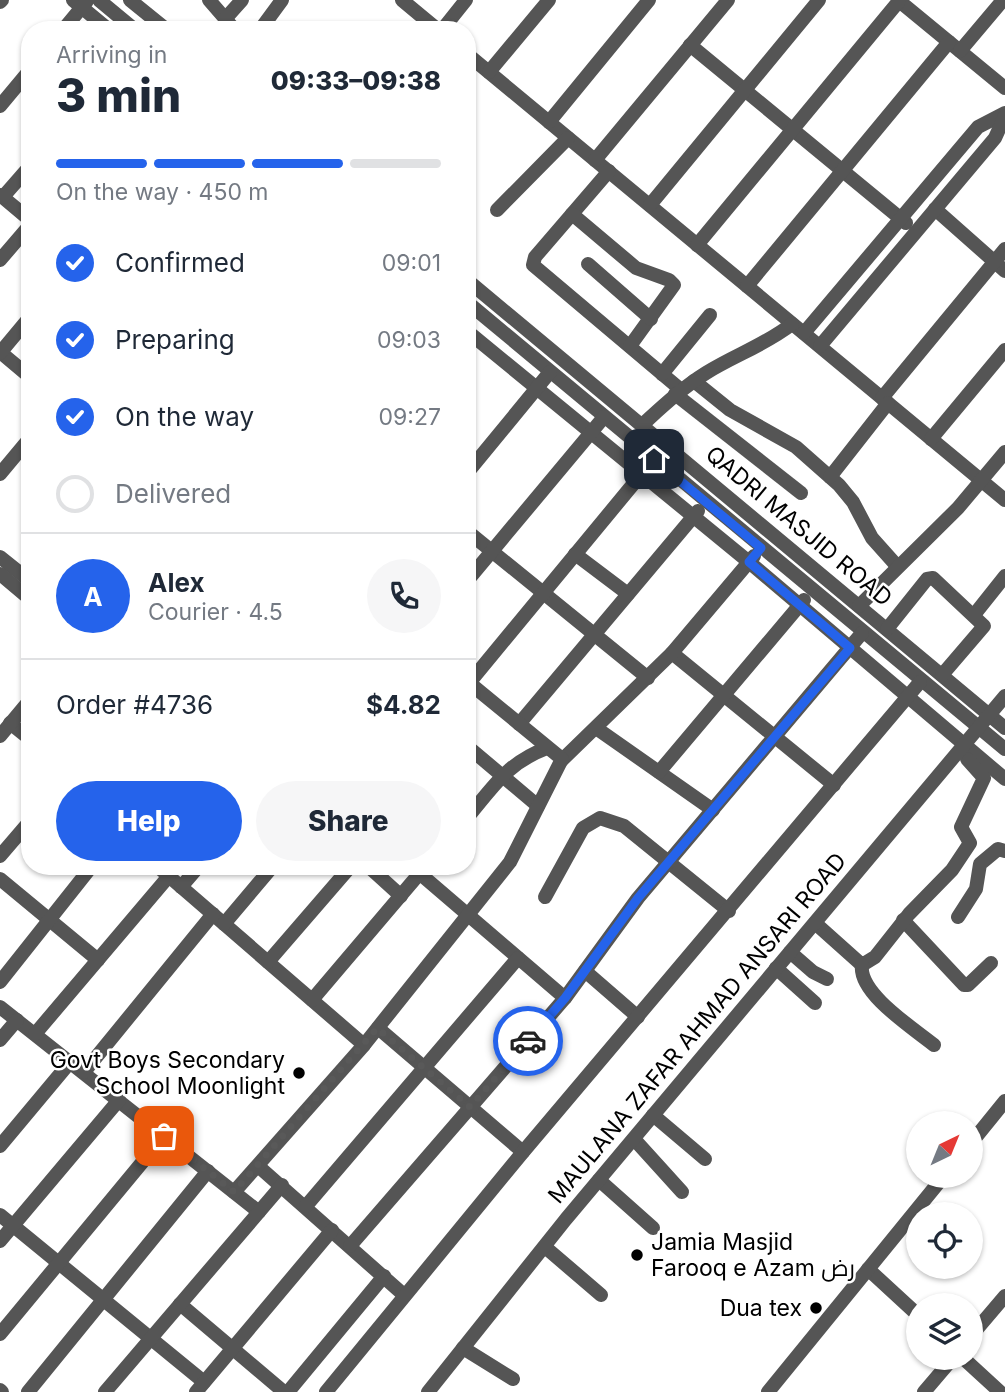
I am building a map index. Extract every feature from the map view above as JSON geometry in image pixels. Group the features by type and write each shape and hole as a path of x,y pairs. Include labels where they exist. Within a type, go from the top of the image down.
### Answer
{"street":[{"path":"99,0 124,21"},
{"path":"130,0 155,21"},
{"path":"209,0 227,21"},
{"path":"232,21 242,0"},
{"path":"267,21 282,0"},
{"path":"402,0 429,21"},
{"path":"448,21 466,0"},
{"path":"489,72 549,0"},
{"path":"549,122 649,0"},
{"path":"595,160 728,0"},
{"path":"650,205 819,0"},
{"path":"747,286 842,171 954,46 1003,0"},
{"path":"69,21 81,2 100,21"},
{"path":"697,245 792,130 906,3 1005,88"},
{"path":"690,45 915,231"},
{"path":"476,61 1005,500"},
{"path":"0,106 21,81"},
{"path":"820,346 995,138 1005,115"},
{"path":"642,425 694,381 798,328 900,219 978,127 1005,115"},
{"path":"497,210 568,138"},
{"path":"609,171 535,257 533,265 662,374 678,392 801,493"},
{"path":"21,176 2,196 21,214"},
{"path":"935,209 1000,266"},
{"path":"572,214 636,268 673,283 674,290 630,346"},
{"path":"0,260 21,234"},
{"path":"830,477 885,401 1000,266 1005,249"},
{"path":"588,264 651,320"},
{"name":"QADRI MASJID ROAD","path":"476,287 1005,728"},
{"name":"QADRI MASJID ROAD","path":"476,310 920,682 1005,749"},
{"path":"662,374 710,315"},
{"path":"476,333 489,321"},
{"path":"21,328 0,353 21,370"},
{"path":"476,344 749,562 908,696 961,748 984,778 961,827 970,843 952,870 903,920 875,957 862,965"},
{"path":"930,439 1005,350"},
{"path":"476,462 550,372"},
{"path":"694,381 730,410 796,447 830,477 853,502 872,538 897,566"},
{"path":"476,571 604,417"},
{"path":"0,474 21,449"},
{"path":"859,606 944,522 1005,452"},
{"path":"476,672 654,459"},
{"path":"519,724 706,502"},
{"path":"476,538 649,678"},
{"path":"234,1192 364,1045 510,862 561,761 673,653 761,548"},
{"path":"575,554 628,594"},
{"path":"0,557 21,569"},
{"path":"0,575 21,592"},
{"path":"974,615 1005,576"},
{"path":"887,629 930,577 983,624 983,629 942,675"},
{"path":"659,772 811,591"},
{"path":"350,1245 565,998 670,861 862,633"},
{"path":"673,653 834,785"},
{"path":"326,1392 523,1152 920,682"},
{"path":"476,689 561,761"},
{"name":"MAULANA ZAFAR AHMAD ANSARI ROAD","path":"428,1392 599,1180 1005,697"},
{"path":"0,736 21,710"},
{"path":"10,723 21,732"},
{"path":"596,728 713,810"},
{"path":"476,808 522,758 547,748"},
{"path":"961,748 1005,779"},
{"path":"476,754 538,806"},
{"path":"545,897 583,828 600,818 624,826 729,911"},
{"path":"0,856 21,832"},
{"path":"958,917 976,889 980,864 998,849 1005,851"},
{"path":"0,982 85,875"},
{"path":"181,887 191,875"},
{"path":"84,1072 218,919 264,875"},
{"path":"268,962 343,875"},
{"path":"378,875 401,896"},
{"path":"312,1000 401,896 415,875"},
{"path":"425,875 565,998"},
{"path":"35,1034 169,876 364,1045"},
{"path":"0,879 98,960"},
{"path":"903,920 964,985 968,985 991,962"},
{"path":"815,923 862,965"},
{"path":"790,952 813,972 827,979"},
{"path":"306,1206 518,958"},
{"path":"862,965 861,972 868,988 934,1045"},
{"path":"776,968 815,1003"},
{"path":"585,971 638,1017"},
{"path":"0,1007 259,1212"},
{"path":"0,1040 17,1020"},
{"path":"377,1028 523,1152"},
{"path":"0,1146 71,1062"},
{"path":"0,1241 120,1100"},
{"path":"984,1127 1005,1101"},
{"path":"653,1115 705,1159"},
{"path":"0,1334 164,1136"},
{"path":"634,1139 682,1192"},
{"path":"258,1166 404,1295"},
{"path":"27,1392 208,1171"},
{"path":"599,1180 653,1228"},
{"path":"105,1392 282,1185"},
{"path":"768,1392 934,1188"},
{"path":"0,1215 151,1338 200,1387 332,1230"},
{"path":"545,1247 601,1295"},
{"path":"868,1269 906,1304"},
{"path":"180,1304 286,1392 384,1276"},
{"path":"983,1322 1005,1296"},
{"path":"463,1348 513,1379"},
{"path":"924,1392 943,1370"},
{"path":"976,1370 1000,1392"}],"way so far":[{"path":"164,1136 234,1192 377,1028 470,1107 528,1041"}],"place":[{"name":"Govt Boys Secondary School Moonlight","path":"299,1073"},
{"name":"Jamia Masjid Farooq e Azam رض","path":"637,1255"},
{"name":"Dua tex","path":"816,1308"}],"route":[{"path":"528,1041 565,998 638,898 850,648 749,562 761,548 654,459"}]}
